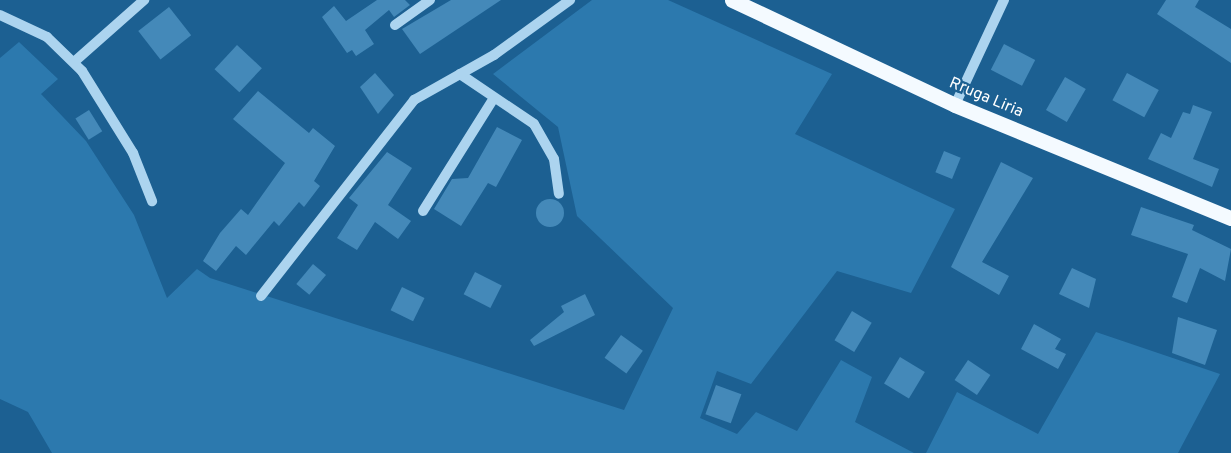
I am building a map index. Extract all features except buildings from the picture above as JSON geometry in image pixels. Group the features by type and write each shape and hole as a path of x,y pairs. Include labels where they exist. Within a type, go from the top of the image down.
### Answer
{"main road":[{"name":"Rruga Liria","path":"732,0 955,105 1231,218"}],"street":[{"path":"74,62 144,0"},
{"path":"395,25 430,0"},
{"path":"261,296 399,116 427,89 460,74 570,0"},
{"path":"955,105 1004,0"},
{"path":"0,15 47,37 74,62 112,115 152,201"},
{"path":"460,74 534,124 554,159 559,194"},
{"path":"423,211 494,98"}],"shaded area":[{"path":"592,0 668,0 832,74 795,134 955,209 911,293 837,271 751,384 717,371 700,418 737,434 756,412 797,431 841,360 872,377 855,422 914,453 52,453 28,412 0,399 0,58 19,42 58,79 41,94 86,141 134,215 167,298 197,269 210,278 624,410 673,308 577,216 558,127 493,74"},
{"path":"1096,332 1220,374 1178,453 926,453 957,392 1038,434"}]}
